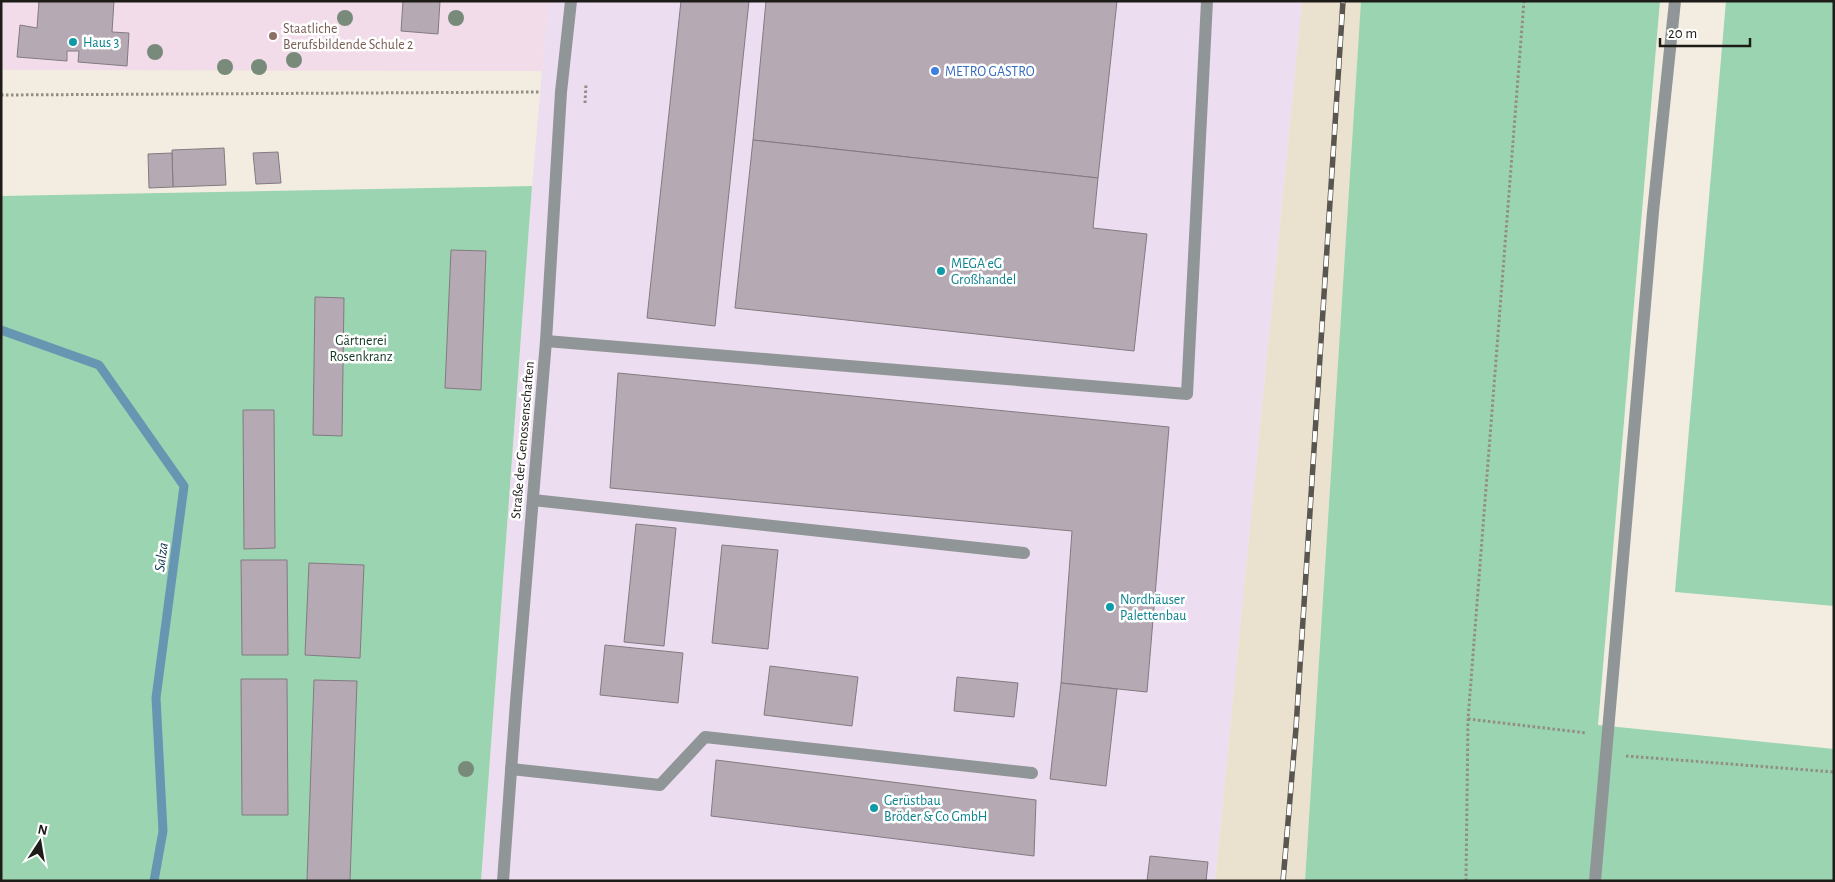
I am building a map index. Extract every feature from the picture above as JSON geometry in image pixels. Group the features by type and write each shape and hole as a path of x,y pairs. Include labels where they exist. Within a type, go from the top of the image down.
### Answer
{"street":[{"name":"Straße der Genossenschaften","path":"503,881 546,341 561,92 571,1"},
{"path":"546,341 1187,394 1207,1"},
{"path":"1595,881 1653,212 1675,1"},
{"path":"533,500 1024,553"},
{"path":"511,769 660,785 705,737 1032,773"}],"path":[{"path":"1466,881 1468,720 1524,1"},
{"path":"1,96 561,92"},
{"path":"1468,720 1608,735"},
{"path":"1606,754 1834,772"}],"shaded area":[{"name":"Staatliche Berufsbildende Schule 2","path":"1,1 548,1 542,71 1,70"},
{"path":"548,1 1302,1 1215,881 481,881 532,186"},
{"path":"1302,1 1361,1 1305,881 1215,881"}],"green space":[{"path":"1361,1 1660,1 1598,725 1834,749 1834,881 1305,881"},
{"path":"1726,1 1834,1 1834,606 1675,592"},
{"name":"Gärtnerei Rosenkranz","path":"532,186 481,881 1,881 1,196"}],"building":[{"name":"Haus 3","path":"39,1 114,1 112,32 129,33 127,66 78,62 79,51 67,51 67,61 17,57 20,25 37,28"},
{"path":"403,1 440,1 438,34 401,31"},
{"path":"681,1 749,1 715,326 647,318"},
{"name":"METRO GASTRO","path":"766,1 1117,1 1098,178 753,140"},
{"name":"MEGA eG Großhandel","path":"753,140 1098,178 1093,228 1147,234 1134,351 735,308"},
{"path":"224,148 226,185 173,187 172,150"},
{"path":"278,152 281,183 256,184 253,153"},
{"path":"172,153 173,187 149,188 148,154"},
{"path":"451,250 486,251 481,390 445,388"},
{"path":"315,297 344,298 342,436 313,435"},
{"name":"Nordhäuser Palettenbau","path":"618,373 1169,427 1147,692 1061,683 1072,531 610,488"},
{"path":"243,410 274,410 275,548 244,549"},
{"path":"636,524 676,528 664,646 624,642"},
{"path":"722,545 778,550 768,649 712,643"},
{"path":"241,560 287,560 288,655 242,655"},
{"path":"309,563 364,565 360,658 305,655"},
{"path":"605,645 683,653 678,703 600,695"},
{"path":"770,666 858,677 852,726 764,715"},
{"path":"957,677 1018,683 1014,717 954,711"},
{"path":"241,679 287,679 288,815 242,815"},
{"path":"314,680 357,681 350,881 307,881"},
{"path":"1061,683 1117,689 1106,786 1050,779"},
{"name":"Gerüstbau Bröder & Co GmbH","path":"716,760 1036,800 1034,856 711,816"},
{"path":"1150,856 1208,862 1206,881 1147,881"}],"waterway":[{"name":"Salza","path":"1,330 99,365 184,486 156,698 163,831 154,881"}],"railway":[{"path":"1283,881 1296,728 1343,1"}],"place":[{"name":"Staatliche Berufsbildende Schule 2","path":"273,36"},
{"name":"Haus 3","path":"73,42"},
{"name":"METRO GASTRO","path":"935,71"},
{"name":"MEGA eG Großhandel","path":"941,271"},
{"name":"Nordhäuser Palettenbau","path":"1110,607"},
{"name":"Gerüstbau Bröder & Co GmbH","path":"874,808"}]}
